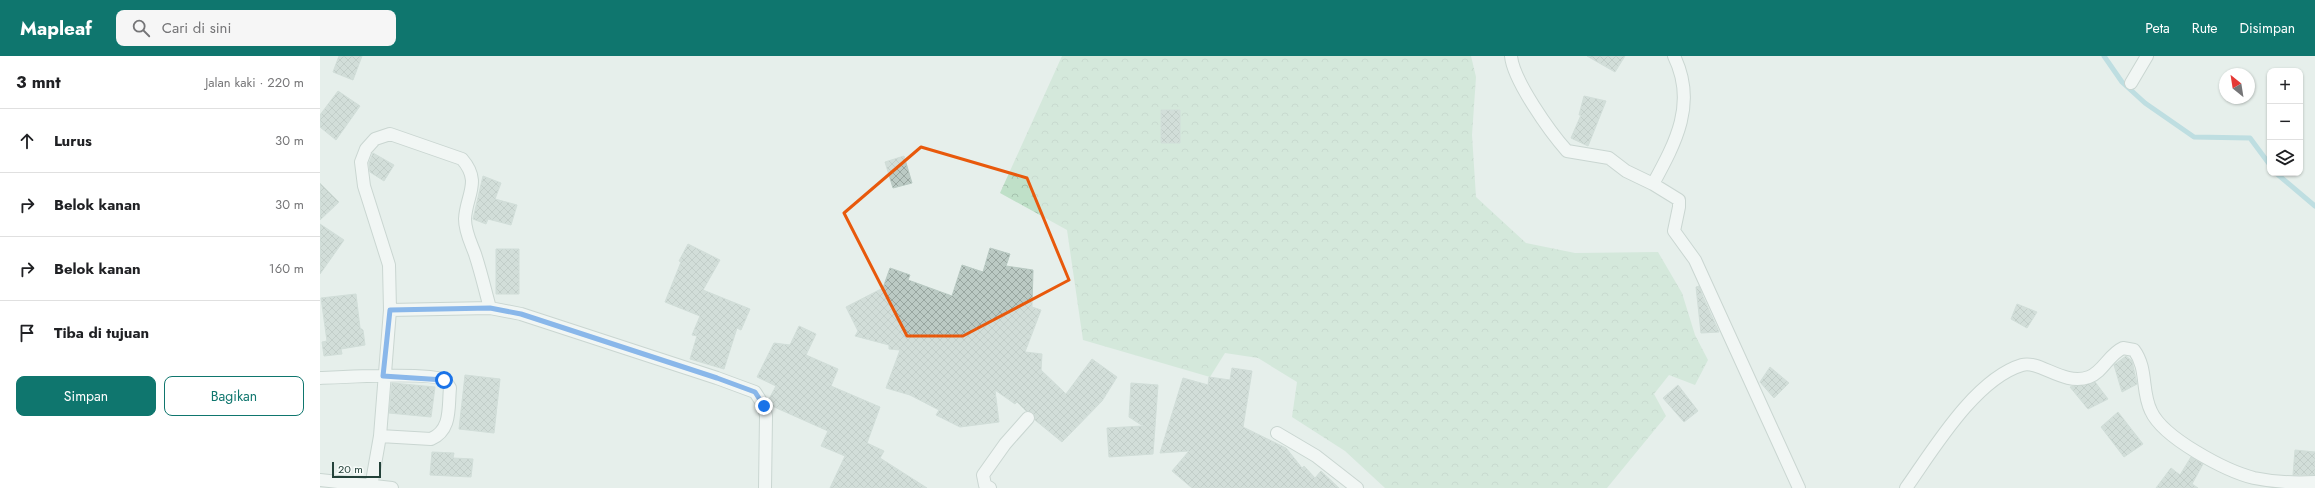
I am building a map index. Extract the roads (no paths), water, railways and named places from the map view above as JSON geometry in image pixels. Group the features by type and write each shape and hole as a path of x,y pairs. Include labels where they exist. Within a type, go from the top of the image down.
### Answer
{"street":[{"path":"1510,56 1512,66 1524,92 1567,151 1609,158 1626,171 1653,184 1679,200 1674,231 1694,260 1799,488"},
{"path":"1653,184 1668,156 1681,124 1684,108 1682,73 1674,56"},
{"path":"2131,83 2147,56"},
{"path":"371,487 380,436 383,376 390,310 389,265 364,186 361,162 366,149 375,139 390,134 462,159 469,167 471,175 471,196 467,205 466,226 490,308"},
{"path":"390,310 490,308 521,314 717,378 755,392 764,406 766,416 765,488"},
{"path":"1906,488 1969,401 2016,367 2030,364 2060,376 2084,378 2096,373 2112,355 2123,348 2134,350 2140,359 2145,373 2151,411 2168,432 2229,468 2254,478 2274,481 2315,482"},
{"path":"320,378 383,376 436,378 444,380 450,388 446,426 438,436 431,439 380,436"},
{"path":"990,488 985,485 983,475 1005,444 1028,418"},
{"path":"1277,433 1316,456 1357,488"},
{"path":"320,480 371,487 392,488"}],"waterway":[{"path":"2104,56 2122,82 2145,103 2194,137 2250,138 2267,161"},
{"path":"2280,176 2315,206"}]}
